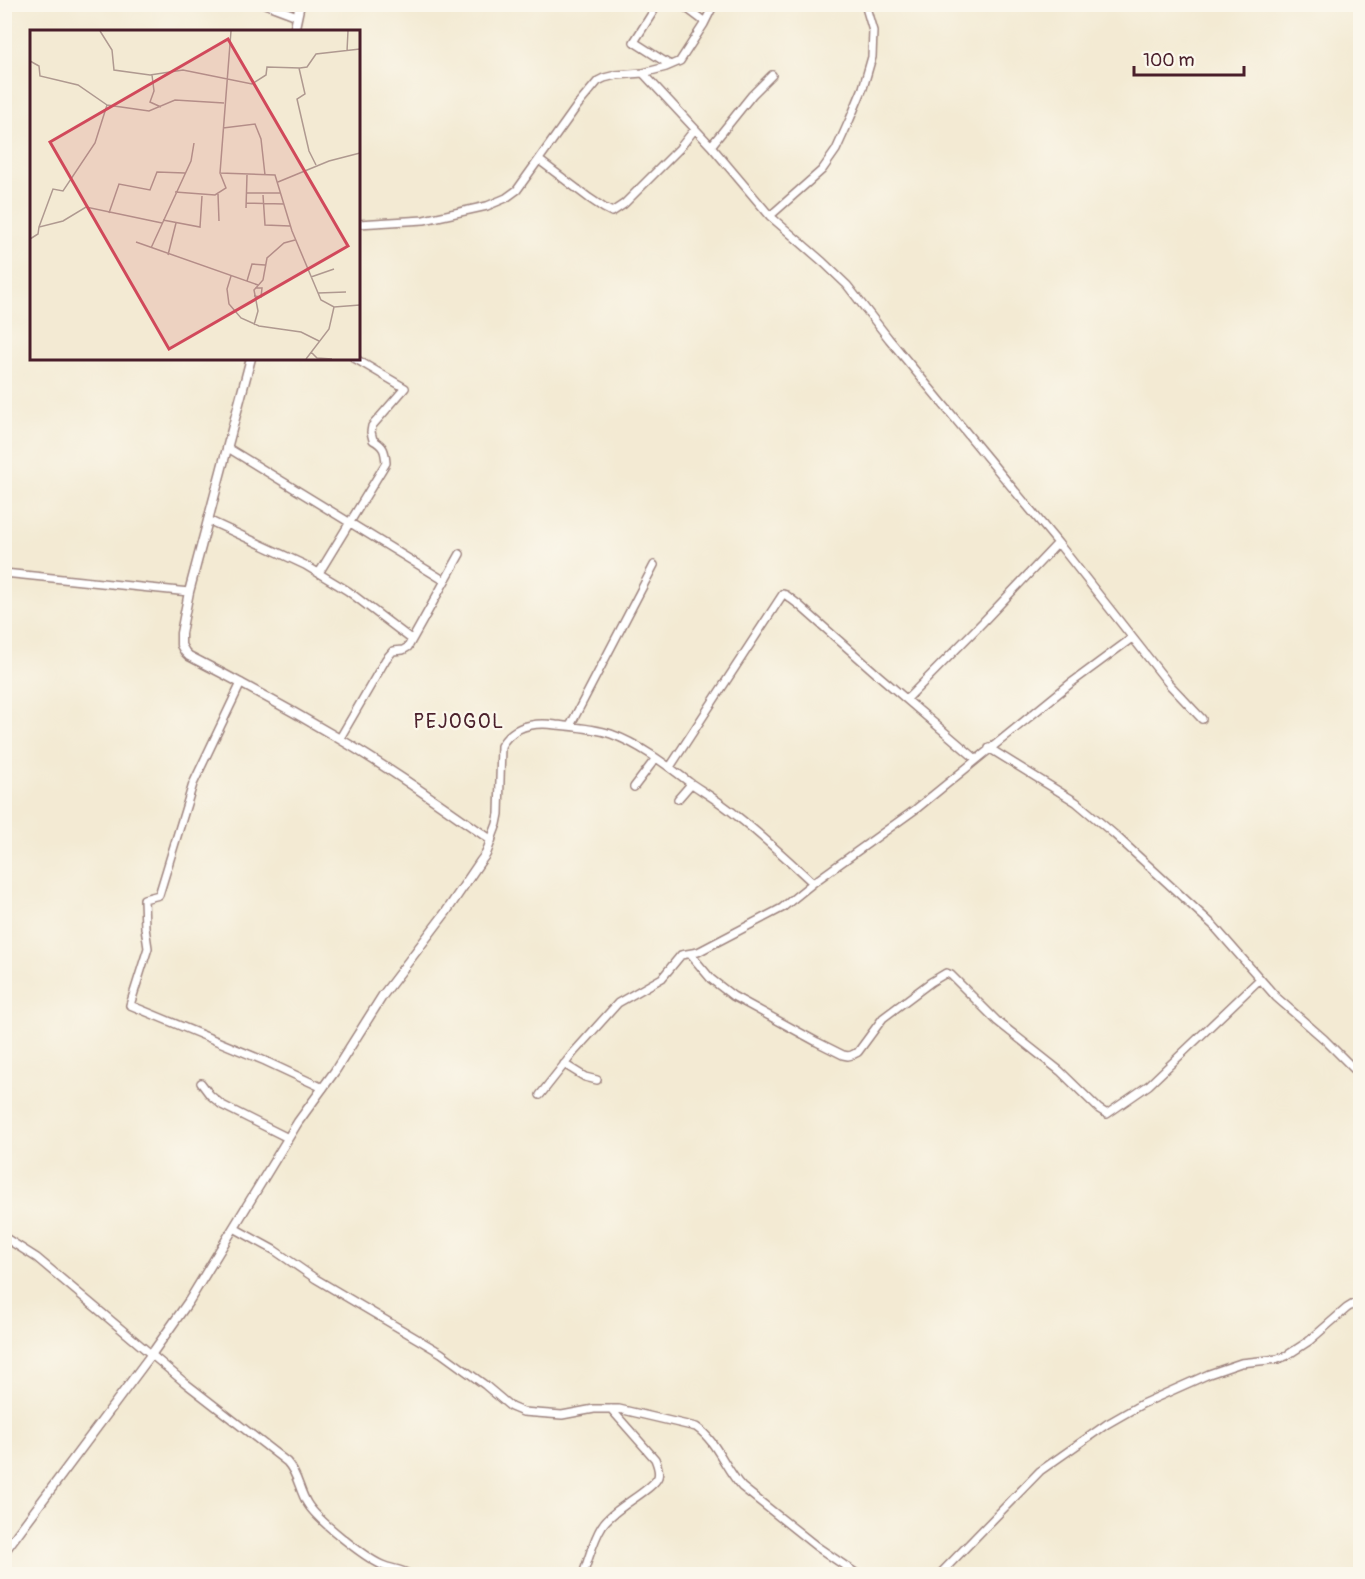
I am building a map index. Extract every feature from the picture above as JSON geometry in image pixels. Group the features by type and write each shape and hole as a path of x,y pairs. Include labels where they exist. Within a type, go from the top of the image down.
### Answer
{"street":[{"path":"265,4 297,16"},
{"path":"294,30 300,4"},
{"path":"658,4 634,42 670,65"},
{"path":"681,4 705,22"},
{"path":"360,224 424,220 487,206 506,198 517,190 577,106 598,81 616,75 643,73 680,61 714,4"},
{"path":"770,216 822,170 836,150 846,129 872,57 873,31 866,4"},
{"path":"643,73 711,146 770,216 847,285 1104,599 1169,684 1202,719"},
{"path":"711,146 752,95 772,75"},
{"path":"539,160 589,198 612,212 624,204 679,149 695,129"},
{"path":"250,360 189,592 181,645 189,656 340,738 441,804 491,840"},
{"path":"319,573 386,464 385,452 380,444 373,440 370,432 372,426 405,388 357,360"},
{"path":"228,448 445,581"},
{"path":"208,520 319,573 348,591 411,639"},
{"path":"907,699 1058,543"},
{"path":"340,738 386,659 393,651 407,648 460,554"},
{"path":"570,726 654,565"},
{"path":"4,573 189,592"},
{"path":"670,767 783,594 799,605 976,759"},
{"path":"540,1095 601,1020 618,1003 662,978 679,956 698,952 782,908 916,809 1071,682 1132,638"},
{"path":"241,683 193,784 159,895 144,899 148,948 130,1005 265,1061 323,1088"},
{"path":"4,1552 152,1355 189,1301 288,1138 383,995 446,912 486,854 499,814 501,746 507,736 515,730 532,724 594,729 611,734 670,767 738,816 813,883"},
{"path":"989,748 1076,802 1091,814 1213,925 1276,997 1324,1039 1360,1075"},
{"path":"634,787 656,758"},
{"path":"678,799 691,784"},
{"path":"690,954 711,979 733,996 817,1042 848,1056 858,1052 883,1018 946,973 951,975 996,1021 1060,1071 1107,1114 1149,1085 1260,980"},
{"path":"564,1064 585,1077 597,1080"},
{"path":"201,1083 222,1105 288,1138"},
{"path":"234,1228 274,1250 316,1279 441,1353 485,1385 510,1407 523,1412 562,1415 594,1409 619,1409 696,1427 718,1451 734,1479 742,1487 816,1546 857,1575"},
{"path":"4,1237 37,1258 152,1355 287,1462 293,1468 307,1504 322,1522 382,1565 403,1571 408,1575"},
{"path":"940,1575 1040,1471 1107,1424 1142,1404 1209,1374 1241,1363 1286,1356 1310,1341 1347,1308 1360,1300"},
{"path":"584,1575 602,1526 608,1518 658,1478 655,1459 611,1409"}],"district":[{"name":"PEJOGOL","path":"459,721"}]}
